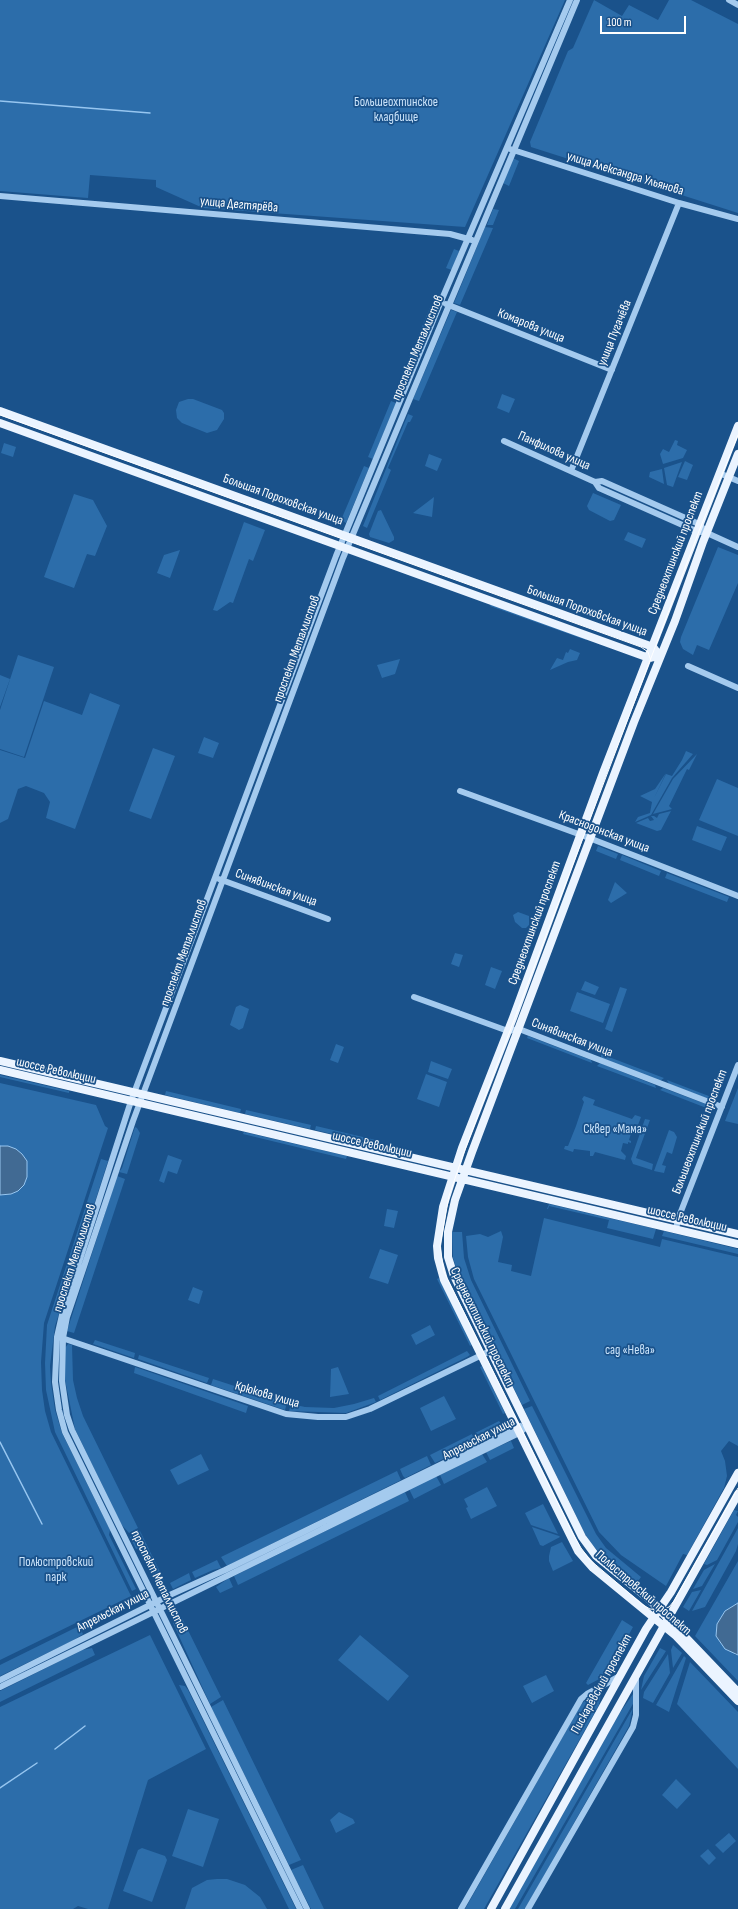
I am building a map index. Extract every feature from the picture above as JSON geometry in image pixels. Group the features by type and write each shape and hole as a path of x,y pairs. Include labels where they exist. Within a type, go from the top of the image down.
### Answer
{"main road":[{"name":"Большая Пороховская улица","path":"0,411 653,647 661,656"},
{"name":"Большая Пороховская улица","path":"0,423 649,658 661,656"},
{"name":"Среднеохтинский проспект","path":"518,1430 444,1280 438,1258 438,1231 455,1167 508,1031 580,835 738,426"},
{"name":"Среднеохтинский проспект","path":"528,1426 454,1276 448,1257 448,1232 462,1179 590,839 675,622 707,533 738,454"},
{"name":"шоссе Революции","path":"0,1061 738,1234"},
{"name":"шоссе Революции","path":"0,1070 738,1244"},
{"name":"Полюстровский проспект","path":"528,1426 578,1530 591,1551 604,1564 650,1600 657,1614"},
{"name":"Полюстровский проспект","path":"518,1430 578,1551 593,1568 657,1614 738,1692"},
{"name":"Пискарёвский проспект","path":"491,1909 620,1676 738,1473"},
{"name":"Пискарёвский проспект","path":"505,1909 738,1494"},
{"name":"Полюстровский проспект","path":"666,1623 738,1701"}],"street":[{"name":"проспект Металлистов","path":"348,536 441,302 570,0"},
{"name":"проспект Металлистов","path":"138,1094 215,878 343,546 449,305 577,0"},
{"path":"729,0 738,5"},
{"name":"улица Александра Ульянова","path":"507,148 679,203 738,220"},
{"name":"улица Дегтярёва","path":"0,196 450,234 475,242"},
{"name":"улица Пугачёва","path":"571,471 679,203"},
{"name":"Комарова улица","path":"441,302 612,370"},
{"name":"Панфилова улица","path":"504,441 595,482 602,481 738,547"},
{"path":"719,473 738,481"},
{"name":"проспект Металлистов","path":"300,1909 149,1605 66,1432 59,1410 55,1382 62,1315 135,1102 222,880 343,546"},
{"path":"688,666 738,688"},
{"name":"Краснодонская улица","path":"460,791 580,835 738,896"},
{"name":"Синявинская улица","path":"215,878 328,920"},
{"name":"Синявинская улица","path":"414,997 508,1031 519,1030 722,1107"},
{"name":"Большеохтинский проспект","path":"676,1229 678,1219 738,1065"},
{"name":"проспект Металлистов","path":"60,1338 62,1381 67,1415 72,1430 307,1909"},
{"name":"Крюкова улица","path":"60,1338 274,1411 304,1416 335,1417 354,1414 379,1405 490,1351"},
{"name":"Апрельская улица","path":"0,1680 157,1601 528,1426"},
{"name":"Апрельская улица","path":"0,1687 153,1613 518,1430"},
{"path":"461,1909 581,1699 587,1694 620,1676"},
{"path":"528,1909 632,1727 636,1715 636,1677"}],"green space":[{"name":"Большеохтинское кладбище","path":"0,0 565,0 465,227 203,208 156,187 156,180 90,175 88,198 0,191"},
{"path":"594,0 622,16 629,5 658,20 669,0 691,0 738,24 738,213 531,147 530,142 568,51 573,48"},
{"path":"513,158 519,161 509,186 503,183"},
{"path":"493,209 499,210 493,225 487,225"},
{"path":"485,227 493,228 460,305 454,303"},
{"path":"454,249 459,251 452,270 446,268"},
{"path":"431,305 437,308 400,394 395,392"},
{"path":"451,310 457,312 419,401 413,399"},
{"path":"502,394 515,399 509,413 497,408"},
{"path":"193,399 222,410 224,413 224,419 217,430 207,433 182,423 177,418 176,410 179,402"},
{"path":"391,401 396,403 373,459 368,457"},
{"path":"408,414 413,416 410,422 408,422 388,468 391,470 367,528 363,526"},
{"path":"675,440 678,441 677,445 687,450 683,458 663,464 660,454 663,449 669,452"},
{"path":"4,443 16,447 13,457 1,453"},
{"path":"429,454 442,459 437,471 425,466"},
{"path":"685,461 693,465 687,480 678,477"},
{"path":"682,462 673,487 667,485 664,468"},
{"path":"364,466 369,468 346,523 341,520"},
{"path":"662,469 664,484 649,477 650,472"},
{"path":"593,493 621,505 614,520 610,521 589,510 587,506"},
{"path":"74,494 93,500 107,526 95,556 87,554 74,588 44,577"},
{"path":"434,497 432,517 413,513"},
{"path":"381,510 394,537 394,540 389,543 370,537 369,534 378,511"},
{"path":"244,522 265,530 253,561 249,559 233,603 230,602 217,611 213,610"},
{"path":"628,532 646,539 642,548 624,540"},
{"path":"718,547 738,555 738,583 709,650 697,645 693,655 683,649 680,642 681,637"},
{"path":"180,550 170,578 157,573 164,555"},
{"path":"491,604 587,639 586,640 490,606"},
{"path":"570,649 580,653 577,660 568,662 550,670 557,658 563,660 566,652 568,653"},
{"path":"18,655 54,667 24,757 0,749 0,710"},
{"path":"400,659 395,674 382,678 377,665"},
{"path":"0,675 10,679 0,707"},
{"path":"90,693 120,705 75,829 46,818 50,802 44,793 26,786 18,789 8,819 0,823 0,750 25,758 44,701 82,715"},
{"path":"204,737 219,743 213,758 198,753"},
{"path":"153,748 175,756 151,819 129,811"},
{"path":"686,751 693,754 672,778 651,815 635,822 638,817 650,813 652,802 640,796 655,789 666,773 654,798 666,774 672,776"},
{"path":"697,754 689,770 687,769 669,806 672,809 653,814 673,779"},
{"path":"717,779 738,788 738,836 699,820"},
{"path":"671,811 661,830 657,831 636,823 648,818 650,821 654,820 651,816 657,818 659,814"},
{"path":"697,826 727,837 721,851 692,840"},
{"path":"598,846 618,854 616,859 596,851"},
{"path":"622,855 661,871 659,876 620,860"},
{"path":"667,873 729,897 727,902 665,878"},
{"path":"615,882 627,893 611,903 608,900"},
{"path":"518,912 529,916 529,925 526,928 522,928 515,922 513,915"},
{"path":"455,953 463,955 459,967 451,964"},
{"path":"491,967 502,971 495,989 485,985"},
{"path":"585,981 599,987 595,995 581,990"},
{"path":"620,987 627,989 612,1032 605,1029"},
{"path":"577,992 610,1004 603,1023 570,1011"},
{"path":"240,1005 249,1009 243,1028 239,1030 230,1025 236,1007"},
{"path":"528,1036 591,1060 592,1063 527,1038"},
{"path":"336,1044 344,1047 338,1063 330,1060"},
{"path":"601,1054 664,1078 660,1081 601,1058"},
{"path":"431,1061 452,1069 448,1079 428,1072"},
{"path":"600,1063 655,1085 656,1088 597,1066"},
{"path":"426,1074 447,1082 439,1107 417,1099"},
{"path":"0,1075 69,1091 69,1093 0,1077"},
{"path":"667,1080 714,1098 713,1101 669,1084"},
{"name":"Полюстровский парк","path":"0,1083 96,1105 105,1126 108,1128 44,1323 41,1362 42,1390 45,1411 51,1432 131,1596 0,1660"},
{"path":"663,1088 711,1106 709,1109 660,1090"},
{"path":"738,1088 738,1124 725,1121"},
{"path":"166,1091 241,1109 240,1113 165,1095"},
{"name":"Сквер «Мама»","path":"584,1096 595,1100 593,1105 632,1119 635,1115 641,1117 638,1125 634,1124 629,1140 631,1143 623,1143 621,1151 626,1156 625,1160 595,1152 593,1156 590,1156 590,1151 574,1149 573,1152 564,1149 565,1146 568,1146 576,1126 584,1102 582,1099"},
{"path":"246,1110 311,1125 310,1129 245,1114"},
{"path":"645,1119 650,1120 636,1158 653,1164 652,1170 633,1164 631,1159"},
{"path":"316,1126 380,1141 379,1145 315,1130"},
{"path":"135,1127 140,1133 127,1174 119,1172 122,1168"},
{"path":"669,1130 674,1132 677,1137 672,1154 667,1152 662,1165 666,1166 664,1173 654,1171"},
{"path":"244,1132 347,1156 346,1159 243,1134"},
{"path":"168,1155 182,1160 177,1174 168,1171 164,1183 159,1181"},
{"path":"101,1159 108,1161 55,1326 50,1366 51,1383 55,1410 62,1433 110,1530 109,1535 136,1589 132,1591 55,1432 46,1390 45,1363 47,1325"},
{"path":"117,1176 125,1179 74,1333 67,1331"},
{"path":"549,1204 656,1229 653,1239 607,1228 609,1220 549,1206 547,1209"},
{"path":"387,1209 398,1211 394,1228 384,1226"},
{"name":"сад «Нева»","path":"544,1218 660,1247 662,1239 738,1257 738,1446 729,1441 721,1451 725,1461 727,1476 724,1488 687,1555 683,1554 666,1586 621,1555 599,1532 474,1279 468,1257 466,1236 480,1234 488,1237 501,1231 503,1237 498,1262 512,1265 511,1271 531,1276"},
{"path":"664,1231 738,1249 738,1254 662,1236"},
{"path":"452,1232 462,1232 464,1258 471,1280 530,1401 522,1405 458,1274 453,1258"},
{"path":"380,1249 398,1255 388,1284 369,1278"},
{"path":"439,1278 472,1345 470,1346 437,1279"},
{"path":"193,1287 203,1291 199,1304 188,1300"},
{"path":"430,1325 435,1335 416,1345 411,1335"},
{"path":"95,1340 135,1353 134,1358 93,1344"},
{"path":"68,1344 72,1345 73,1380 83,1416 138,1528 129,1533 121,1524 75,1429 65,1380 65,1348"},
{"path":"467,1351 470,1355 467,1357 380,1400 378,1396"},
{"path":"139,1355 209,1378 207,1383 138,1359"},
{"path":"482,1366 505,1413 503,1414 480,1367"},
{"path":"135,1367 248,1406 246,1413 134,1373"},
{"path":"338,1367 349,1394 330,1397 331,1369"},
{"path":"213,1379 287,1403 285,1410 211,1385"},
{"path":"444,1396 456,1419 431,1431 420,1408"},
{"path":"374,1398 376,1402 346,1413 289,1411 291,1404 305,1407 334,1408"},
{"path":"532,1406 596,1534 606,1548 641,1577 636,1584 605,1559 590,1542 584,1532 524,1409"},
{"path":"499,1421 504,1428 481,1440 477,1437 475,1433"},
{"path":"472,1434 475,1443 435,1463 430,1455"},
{"path":"511,1441 514,1448 490,1460 486,1452"},
{"path":"201,1454 209,1470 178,1485 170,1470"},
{"path":"482,1454 487,1462 444,1484 440,1475"},
{"path":"427,1456 431,1465 405,1478 403,1476 400,1469"},
{"path":"397,1471 401,1480 227,1566 221,1557"},
{"path":"436,1476 441,1485 414,1499 409,1489"},
{"path":"487,1487 497,1506 471,1519 464,1499"},
{"path":"405,1492 409,1501 238,1585 234,1576"},
{"path":"543,1504 558,1534 531,1525 525,1513"},
{"path":"734,1510 738,1511 736,1515 738,1517 738,1522 717,1560 707,1565 704,1564"},
{"path":"532,1527 560,1537 543,1546 540,1545"},
{"path":"738,1528 738,1544 736,1551 705,1607 692,1611"},
{"path":"140,1531 164,1580 157,1583 139,1548 136,1549 130,1537"},
{"path":"562,1542 573,1561 553,1571 549,1561 551,1547"},
{"path":"217,1560 221,1568 195,1578 192,1572"},
{"path":"738,1561 738,1603 725,1611 717,1624 735,1655 738,1655 738,1681 695,1636"},
{"path":"715,1564 702,1586 693,1589 704,1570"},
{"path":"189,1573 191,1580 173,1589 170,1583"},
{"path":"229,1578 233,1587 220,1593 216,1587"},
{"path":"701,1590 689,1611 683,1607 692,1592"},
{"path":"182,1618 221,1697 210,1704 173,1623"},
{"path":"622,1620 633,1627 608,1673 588,1685 586,1683"},
{"path":"79,1626 83,1634 72,1641 0,1676 0,1665"},
{"path":"150,1635 206,1749 148,1780 108,1909 88,1909 78,1906 73,1909 0,1909 0,1707"},
{"path":"360,1635 409,1676 388,1701 338,1660"},
{"path":"673,1645 682,1653 673,1668 671,1650"},
{"path":"92,1648 95,1655 0,1702 0,1691 82,1650"},
{"path":"660,1648 666,1651 641,1690 644,1676"},
{"path":"668,1654 670,1673 653,1703 643,1698 644,1692"},
{"path":"684,1656 686,1658 669,1712 656,1705"},
{"path":"690,1662 738,1712 738,1769 677,1704"},
{"path":"546,1675 554,1691 532,1703 523,1686"},
{"path":"179,1685 185,1686 188,1690 296,1909 289,1909"},
{"path":"602,1689 599,1705 484,1909 465,1909 580,1706 589,1696"},
{"path":"633,1694 634,1702 515,1909 509,1909 619,1714"},
{"path":"223,1700 301,1860 289,1865 211,1707"},
{"path":"633,1708 629,1726 525,1909 518,1909"},
{"path":"676,1779 691,1794 677,1809 662,1795"},
{"path":"188,1809 219,1819 203,1867 172,1856"},
{"path":"339,1812 353,1819 355,1823 336,1833 330,1820"},
{"path":"729,1833 736,1841 723,1853 715,1845"},
{"path":"142,1848 165,1856 167,1860 152,1902 123,1891 138,1850"},
{"path":"708,1849 716,1858 709,1865 700,1856"},
{"path":"303,1865 324,1909 311,1909 291,1870"},
{"path":"227,1879 245,1885 260,1897 267,1909 185,1909 192,1888 207,1880"}],"shaded area":[{"path":"0,1146 8,1146 16,1149 27,1161 27,1177 24,1185 18,1191 11,1194 0,1195"},
{"path":"738,1603 738,1655 725,1649 716,1636 717,1624 725,1611"}],"waterway":[{"path":"0,101 150,113"},
{"path":"0,1442 42,1524"},
{"path":"55,1749 85,1726"},
{"path":"0,1788 37,1763"}],"tram line":[{"path":"0,415 641,647 648,652 651,661"},
{"path":"738,435 699,531 463,1155 449,1196 440,1246 444,1272 573,1534 590,1560 643,1605 650,1609 661,1610 669,1607 674,1601 738,1488"}]}
